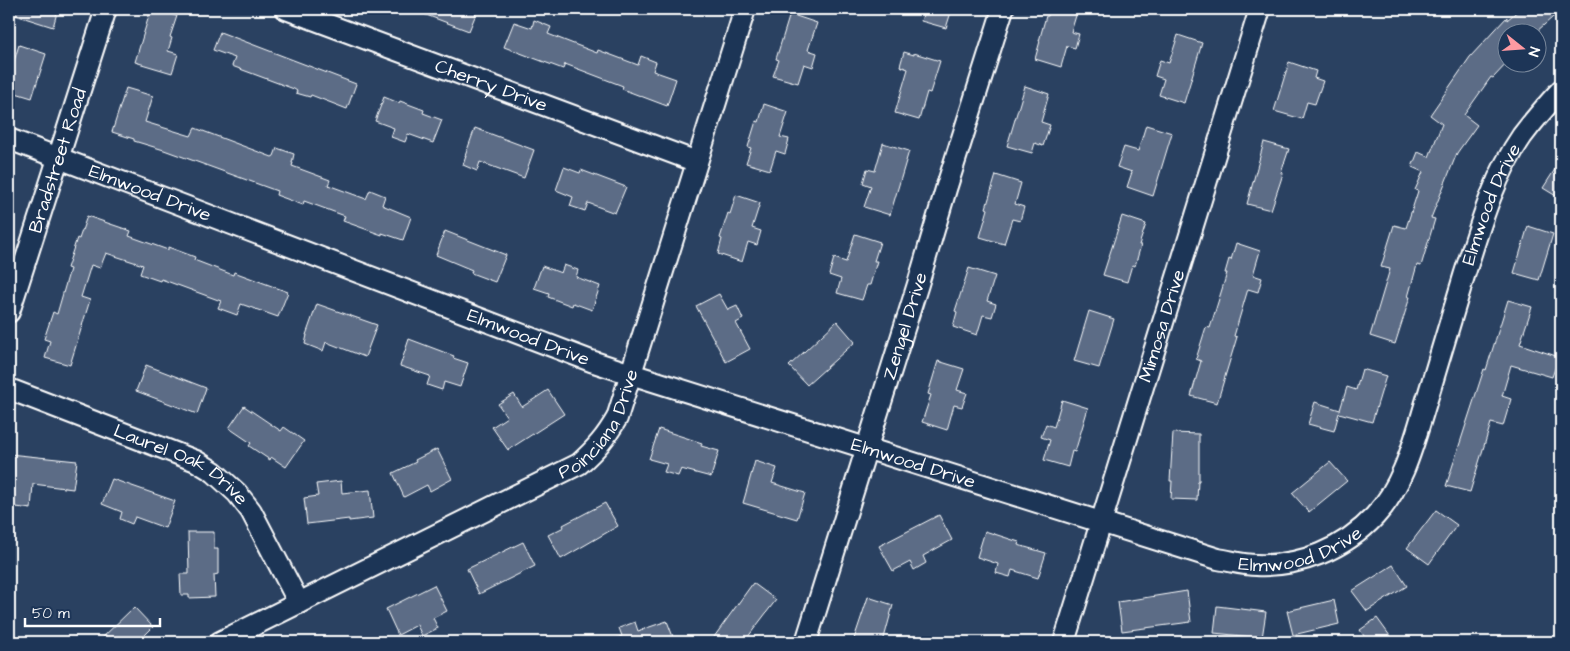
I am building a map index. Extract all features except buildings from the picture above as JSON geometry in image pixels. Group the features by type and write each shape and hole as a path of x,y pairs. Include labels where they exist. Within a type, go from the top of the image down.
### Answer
{"street":[{"name":"Bradstreet Road","path":"9,312 106,9"},
{"name":"Cherry Drive","path":"286,9 697,162"},
{"name":"Poinciana Drive","path":"220,642 579,464 594,451 607,435 617,418 745,9"},
{"name":"Zengel Drive","path":"806,642 1003,9"},
{"name":"Mimosa Drive","path":"1064,642 1260,9"},
{"name":"Elmwood Drive","path":"9,139 631,374 1218,558 1254,565 1276,565 1305,560 1330,550 1357,532 1375,516 1389,497 1409,456 1474,244 1492,196 1506,164 1521,137 1561,90"},
{"name":"Laurel Oak Drive","path":"9,389 196,461 214,472 237,493 251,511 299,603"}]}
